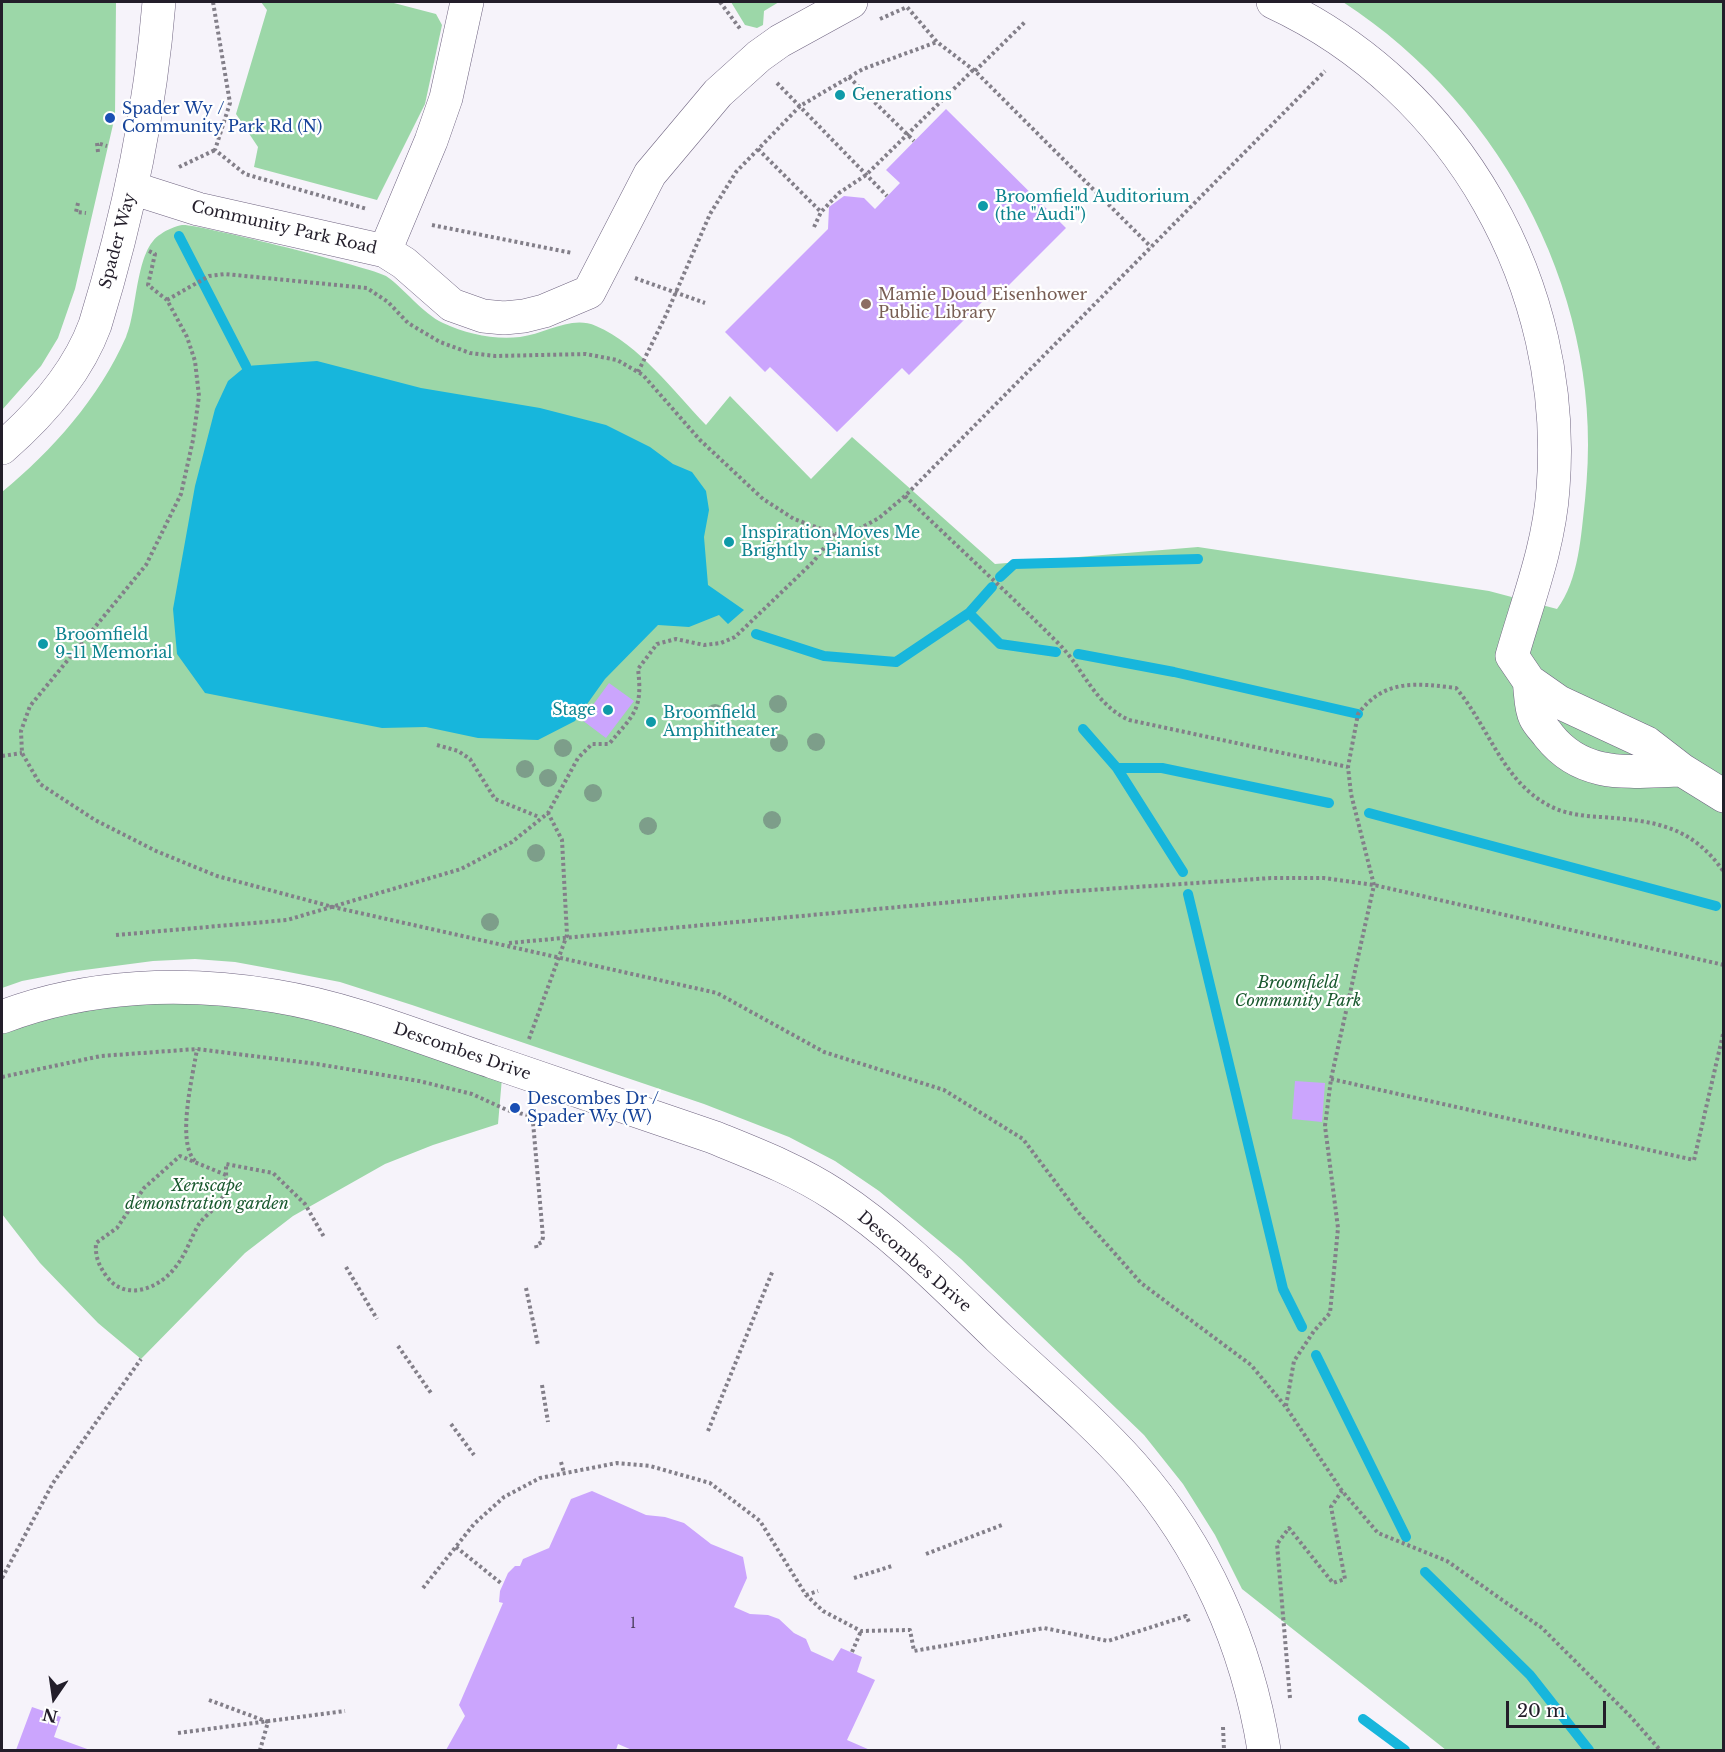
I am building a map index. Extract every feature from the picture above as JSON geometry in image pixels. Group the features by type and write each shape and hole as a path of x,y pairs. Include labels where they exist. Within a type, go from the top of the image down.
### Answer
{"street":[{"name":"Spader Way","path":"2,448 58,390 90,338 132,188 151,90 159,2"},
{"path":"384,251 431,141 446,98 467,2"},
{"name":"Community Park Road","path":"132,188 198,209 384,251 404,263 452,304 483,316 504,318 525,316 544,311 589,291 650,174 711,101 759,56 832,10 850,2"},
{"path":"1273,2 1349,46 1394,82 1461,155 1508,236 1535,306 1552,393 1555,441 1553,490 1546,538 1512,656 1529,681 1572,710 1647,743 1682,770 1724,796"},
{"path":"1529,681 1535,717 1563,752 1573,759 1587,766 1634,771 1682,770"},
{"name":"Descombes Drive","path":"2,1017 65,998 115,991 173,988 228,990 277,996 374,1022 702,1133 761,1156 834,1194 876,1224 913,1257 1114,1445 1150,1487 1189,1542 1221,1602 1242,1658 1264,1750"}],"path":[{"path":"179,166 214,150 230,103 213,2"},
{"path":"720,2 743,32"},
{"path":"814,227 820,212 839,193 866,175 1026,21"},
{"path":"638,372 710,214 736,172 800,106 849,76 937,42 974,70 1151,247"},
{"path":"167,300 209,276 225,274 367,288 388,302 408,323 440,342 470,353 495,356 586,354 617,360 638,372 700,440 763,499 794,519 835,534 857,530 872,522 905,496 1349,46"},
{"path":"849,76 914,141"},
{"path":"774,80 887,196"},
{"path":"98,152 97,142 108,147"},
{"path":"758,149 820,212"},
{"path":"214,150 245,174 399,218 582,255"},
{"path":"78,203 76,212 86,213"},
{"path":"146,250 155,254 148,285 167,300 187,337 195,361 199,396 193,440 181,494 146,566 30,706 21,731 22,753 40,784 95,820 156,851 217,876 333,907 505,943 717,993 824,1052 944,1090 1023,1139 1078,1212 1141,1283 1251,1365 1286,1407 1342,1491 1378,1533 1448,1561 1542,1628 1630,1716 1660,1750"},
{"path":"631,277 676,290 705,303"},
{"path":"905,496 1060,645 1100,701 1113,713 1129,720 1347,767"},
{"path":"116,935 287,920 461,869 512,842 548,813 578,758 592,744 609,744 638,708 640,690 638,669 657,644 676,639 704,645 721,643 735,637 813,562 835,534"},
{"path":"1286,1407 1294,1361 1330,1313 1338,1228 1325,1126 1331,1079 1374,885 1351,794 1347,767 1358,714 1386,688 1422,684 1456,688 1475,710 1505,765 1524,789 1549,806 1578,815 1653,821 1676,829 1713,858 1724,872"},
{"path":"437,745 458,751 470,759 495,799 539,818"},
{"path":"2,756 22,753"},
{"path":"529,1047 529,1036 567,935 561,840 548,813"},
{"path":"505,943 567,935 1061,892 1270,878 1324,879 1374,885 1724,965"},
{"path":"1331,1079 1694,1160 1724,1030"},
{"path":"197,1049 187,1109 187,1142 189,1155 198,1164"},
{"path":"2,1077 101,1056 197,1049 317,1064 419,1081 472,1094 527,1115 534,1128 543,1237 542,1242 536,1245 537,1250"},
{"path":"226,1175 180,1156 144,1188 117,1228 96,1243 95,1254 100,1267 111,1281 121,1289 132,1292 144,1290 176,1268 200,1224 222,1200 226,1188 226,1175 226,1164 273,1173 305,1204 324,1237"},
{"path":"346,1267 377,1318"},
{"path":"708,1431 773,1270"},
{"path":"526,1288 538,1346"},
{"path":"398,1346 431,1394"},
{"path":"2,1578 53,1483 141,1359"},
{"path":"542,1385 548,1422"},
{"path":"451,1424 474,1455"},
{"path":"561,1462 564,1473"},
{"path":"423,1588 474,1524 504,1497 540,1478 617,1463 660,1468 710,1483 760,1521 806,1595 823,1611 861,1631 910,1630 914,1651 1044,1628 1108,1641 1186,1616 1190,1625"},
{"path":"1290,1701 1277,1544 1289,1528 1333,1583 1345,1579 1331,1508 1342,1491"},
{"path":"926,1554 1002,1525"},
{"path":"456,1547 502,1584"},
{"path":"855,1578 892,1566"},
{"path":"806,1595 818,1591"},
{"path":"852,1652 861,1631"},
{"path":"209,1700 268,1722"},
{"path":"178,1733 345,1711"},
{"path":"1222,1716 1224,1750"},
{"path":"260,1750 268,1722"}],"green space":[{"path":"2,2 116,2 115,116 75,289 58,338 41,366 2,410"},
{"path":"261,2 390,2 436,14 442,25 425,104 377,200 254,167 258,147 236,114 267,10"},
{"path":"731,2 779,2 764,11 763,25 757,28 745,25"},
{"name":"Broomfield Community Park","path":"1343,2 1723,2 1723,1750 1446,1750 1242,1589 1215,1535 1183,1484 1144,1435 961,1259 879,1191 835,1161 789,1137 704,1104 412,1005 340,982 273,969 235,962 195,959 153,961 69,972 22,981 2,988 2,492 39,459 88,402 126,337 146,253 161,234 182,225 249,238 374,271 393,281 435,319 471,333 510,338 568,324 587,323 596,326 612,334 641,357 706,425 730,396 811,479 852,437 995,564 1198,547 1489,591 1557,609 1570,585 1578,557 1585,500 1588,427 1580,354 1562,284 1534,217 1497,154 1453,97 1401,46"},
{"name":"Xeriscape demonstration garden","path":"228,990 503,1066 498,1124 433,1145 385,1164 293,1216 245,1253 141,1359 98,1323 40,1263 2,1214 2,1017"}],"water":[{"path":"317,361 421,388 540,408 606,425 650,447 673,464 692,472 706,491 709,510 704,537 708,585 744,610 728,624 719,615 689,627 658,625 605,679 575,721 538,740 478,738 426,727 382,728 205,693 177,654 173,609 195,486 215,409 228,381 246,366"}],"building":[{"name":"Mamie Doud Eisenhower Public Library","path":"946,109 1066,228 1005,289 1001,283 909,375 902,368 837,432 770,367 765,372 725,332 828,229 829,207 844,196 864,198 875,209 900,183 886,170"},
{"name":"Stage","path":"609,683 634,701 606,738 582,720"},
{"path":"1295,1081 1325,1083 1322,1122 1292,1119"},
{"path":"592,1491 646,1515 665,1517 684,1523 711,1544 743,1557 747,1578 734,1607 750,1614 768,1615 779,1619 794,1633 806,1639 811,1651 833,1661 841,1648 862,1657 857,1672 875,1680 847,1740 870,1750 632,1750 618,1744 616,1750 446,1750 465,1716 459,1705 503,1603 499,1602 500,1591 508,1573 515,1566 520,1566 523,1559 549,1548 571,1499"},
{"path":"32,1707 61,1717 54,1737 90,1750 16,1750"}],"waterway":[{"path":"179,236 246,366"},
{"path":"1000,577 1014,564 1198,559"},
{"path":"756,634 824,656 896,662 969,613 992,587"},
{"path":"969,613 1000,644 1056,652"},
{"path":"1078,654 1174,672 1358,714"},
{"path":"1083,729 1117,768 1183,872"},
{"path":"1117,768 1162,768 1329,803"},
{"path":"1369,813 1716,906"},
{"path":"1188,894 1283,1289 1302,1327"},
{"path":"1316,1355 1406,1537"},
{"path":"1425,1572 1530,1675 1589,1750"},
{"path":"1363,1719 1405,1750"}],"place":[{"name":"Generations","path":"840,95"},
{"name":"Spader Wy / Community Park Rd (N)","path":"110,118"},
{"name":"Broomfield Auditorium (the \"Audi\")","path":"983,206"},
{"name":"Mamie Doud Eisenhower Public Library","path":"866,304"},
{"name":"Inspiration Moves Me Brightly - Pianist","path":"729,542"},
{"name":"Broomfield 9-11 Memorial","path":"43,644"},
{"name":"Stage","path":"608,710"},
{"name":"Broomfield Amphitheater","path":"651,722"},
{"name":"Descombes Dr / Spader Wy (W)","path":"515,1108"}]}
